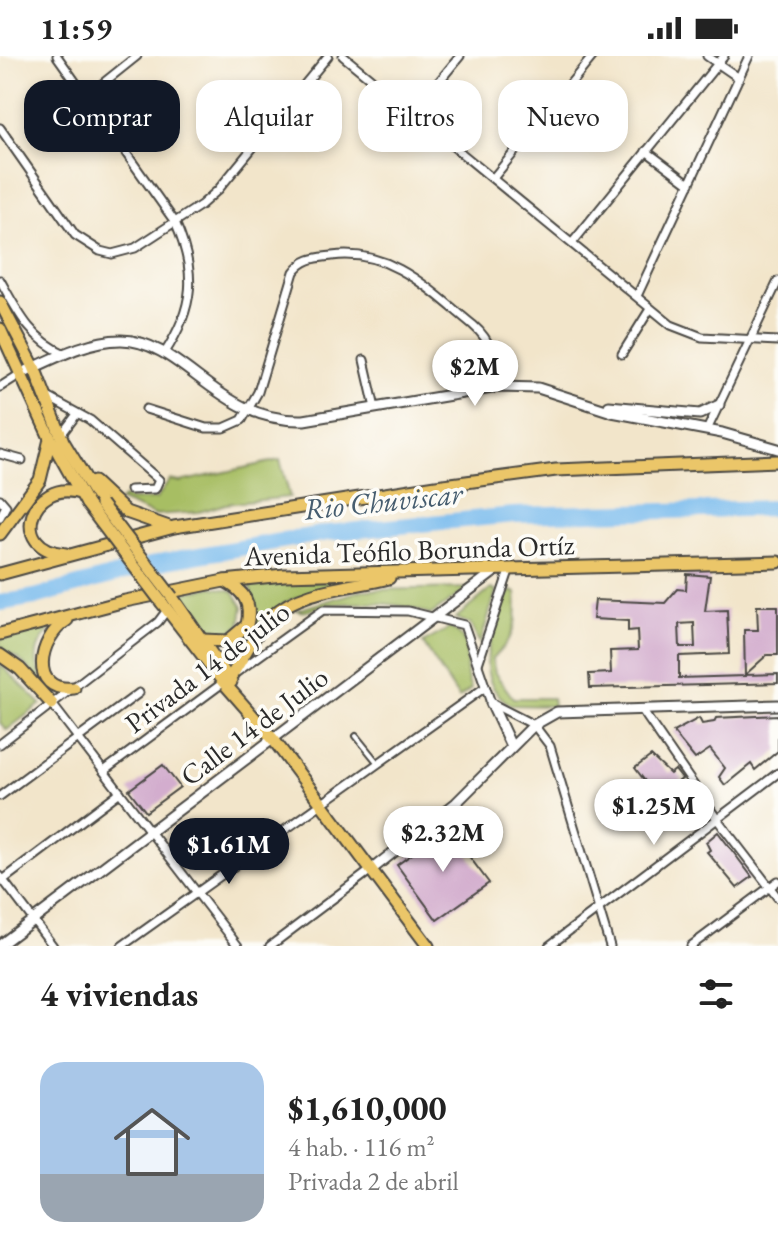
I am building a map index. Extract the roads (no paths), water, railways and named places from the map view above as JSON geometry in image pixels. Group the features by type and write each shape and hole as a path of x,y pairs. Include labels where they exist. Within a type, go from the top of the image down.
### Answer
{"main road":[{"path":"0,302 34,367 58,438 87,504 273,739 428,946"},
{"path":"0,329 58,438 167,603 203,640 229,684"},
{"path":"58,438 111,502 142,521 174,527"},
{"path":"0,534 40,480 58,438"},
{"name":"Avenida Teófilo Borunda Ortíz","path":"0,574 174,527 556,470 778,461"},
{"path":"74,555 51,553 40,547 33,538 31,523 34,512 50,493 60,489 80,493"},
{"name":"Avenida Teófilo Borunda Ortíz","path":"0,634 78,613 224,581 284,575 778,562"},
{"path":"229,684 269,619 281,609 339,588 408,574"},
{"path":"203,640 228,641 247,625 248,604 243,593 224,581"},
{"path":"74,688 56,687 48,679 41,658 51,634 78,613"},
{"path":"0,655 20,669 52,704"}],"street":[{"path":"57,56 75,80"},
{"path":"107,80 137,56"},
{"path":"0,128 75,235 87,245 112,254 123,252 175,222 218,190 328,56"},
{"path":"343,56 373,80"},
{"path":"440,80 460,56"},
{"path":"494,177 593,56"},
{"path":"707,56 739,78"},
{"path":"573,242 724,56"},
{"path":"637,296 749,56"},
{"path":"646,151 690,184"},
{"path":"126,152 175,222 188,252 189,297 184,319 164,354"},
{"path":"463,152 650,309 687,333 750,341 778,341"},
{"path":"146,409 206,428 235,425 249,412 294,272 310,259 341,255 365,254 394,265 480,330 494,351 498,387"},
{"path":"0,280 31,333 47,346 65,354"},
{"path":"707,430 778,281"},
{"path":"622,354 650,309"},
{"path":"0,387 22,373 65,354 90,345 125,340 164,354 249,412 275,419 304,420 498,387 538,388 589,406 707,430 778,449"},
{"path":"364,360 375,408"},
{"path":"44,395 90,420 159,480 155,489 130,490"},
{"path":"589,406 700,414 719,405"},
{"path":"58,438 77,414"},
{"path":"0,454 22,460"},
{"path":"0,517 6,506 1,499"},
{"name":"Calle 14 de Julio","path":"0,945 495,571"},
{"path":"477,666 509,571"},
{"path":"0,744 158,622 167,603"},
{"name":"Privada 14 de julio","path":"104,771 229,684 323,610 408,611 435,617"},
{"path":"435,617 457,621 468,630 484,688 511,746"},
{"path":"122,946 484,688"},
{"path":"0,796 139,693"},
{"path":"491,703 534,725 550,746 610,946"},
{"path":"52,704 238,946"},
{"path":"270,946 456,803 534,725 557,712 778,705"},
{"path":"642,710 717,819 778,898"},
{"path":"549,946 778,773"},
{"path":"53,946 2,878 120,792"},
{"path":"691,946 778,881"}],"lane":[{"path":"356,736 377,762"}],"waterway":[{"name":"Rio Chuviscar","path":"0,603 35,597 165,561 327,533 514,515 778,508"}]}
